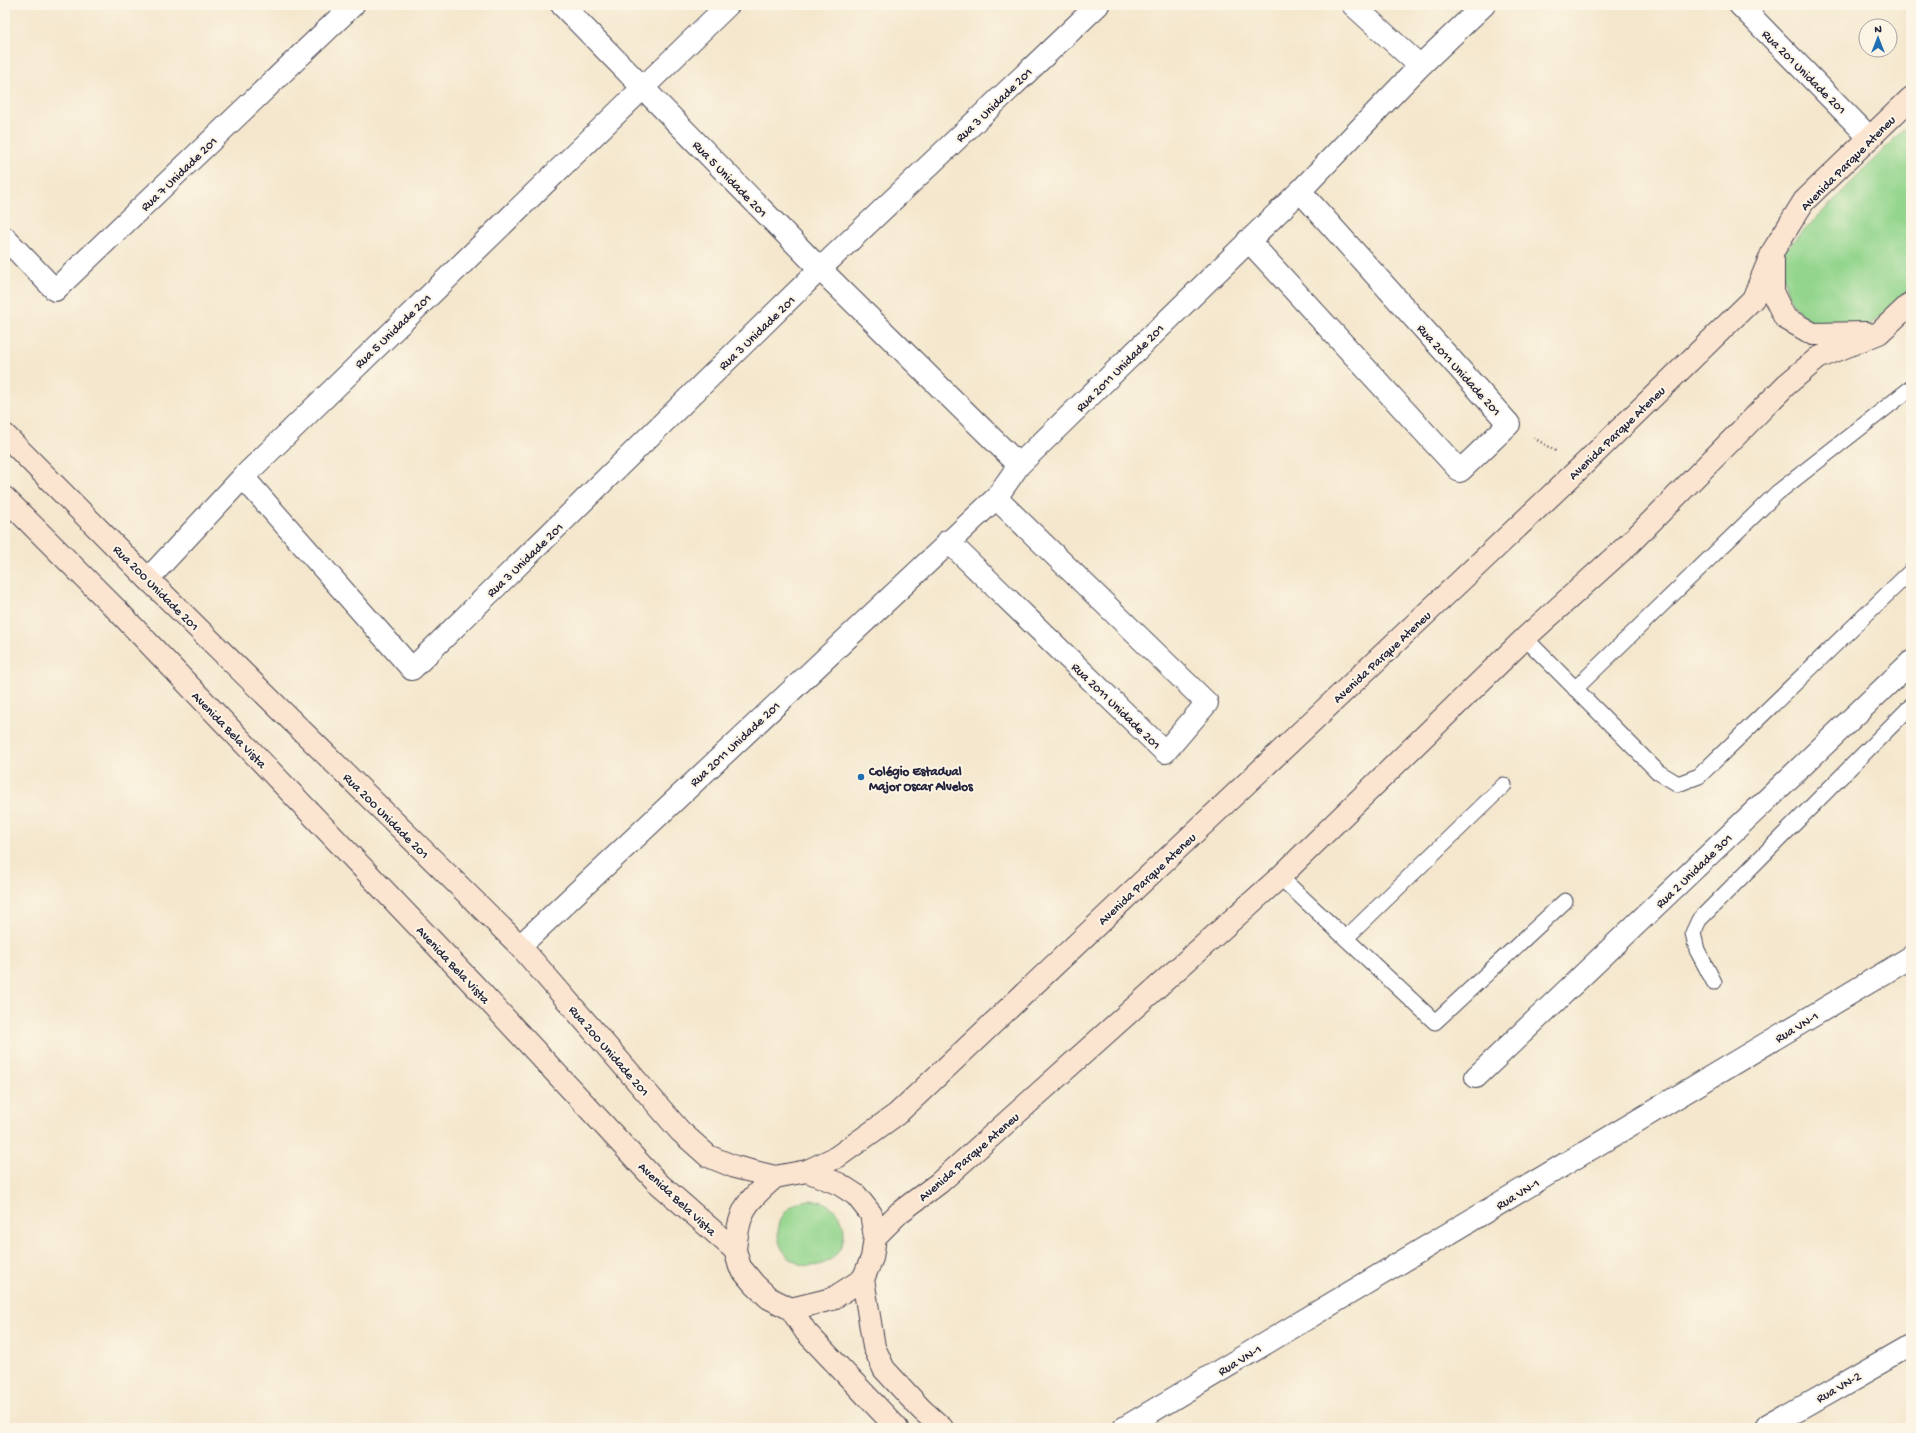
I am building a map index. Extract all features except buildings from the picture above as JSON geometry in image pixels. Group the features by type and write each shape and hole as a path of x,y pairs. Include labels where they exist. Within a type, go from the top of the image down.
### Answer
{"street":[{"name":"Rua 7 Unidade 201","path":"5,238 55,290 353,5"},
{"path":"562,5 642,86"},
{"name":"Rua 5 Unidade 201","path":"148,579 243,477 642,86 728,5"},
{"name":"Rua 3 Unidade 201","path":"243,477 412,669 820,269 1098,5"},
{"path":"1353,5 1420,66"},
{"name":"Rua 2011 Unidade 201","path":"520,946 948,541 996,498 1019,465 1248,240 1300,191 1420,66 1484,5"},
{"name":"Rua 201 Unidade 201","path":"1740,5 1870,138"},
{"name":"Rua 5 Unidade 201","path":"642,86 820,269"},
{"name":"Avenida Parque Ateneu","path":"807,1171 837,1157 897,1114 1581,467 1754,299 1773,251 1804,201 1911,98"},
{"name":"Rua 2011 Unidade 201","path":"1248,240 1460,471 1509,424 1300,191"},
{"path":"1773,251 1773,294 1785,318 1813,334 1879,332"},
{"path":"820,269 1019,465"},
{"name":"Avenida Parque Ateneu","path":"875,1237 900,1212 944,1179 1280,878 1526,638 1630,542 1786,385 1818,358 1879,332 1911,303"},
{"name":"Rua 200 Unidade 201","path":"5,434 148,579 520,946 680,1131 708,1156 735,1167 775,1177"},
{"name":"Avenida Bela Vista","path":"5,498 120,612 476,987 657,1182 735,1250 740,1267 754,1284 769,1298 791,1308"},
{"name":"Rua 2011 Unidade 201","path":"948,541 1165,752 1207,703 996,498"},
{"name":"Rua 2 Unidade 301","path":"1476,1078 1911,662"},
{"name":"Rua VN-1","path":"1124,1428 1911,958"},
{"path":"735,1250 737,1230 746,1206 753,1196 775,1177 807,1171 839,1184 856,1195 871,1214 875,1237 872,1258 863,1278 832,1298 791,1308 806,1332 897,1428"},
{"path":"863,1278 874,1347 879,1360 884,1368 921,1409 942,1428"},
{"name":"Rua VN-2","path":"1766,1428 1911,1345"}],"lane":[{"path":"1575,689 1777,492 1911,388"},
{"path":"1526,638 1658,772 1678,784 1699,776 1911,571"},
{"path":"1714,982 1697,950 1693,933 1699,920 1911,706"},
{"path":"1346,938 1504,785"},
{"path":"1280,878 1435,1022 1565,901"}],"path":[{"path":"1509,424 1581,467"}],"green space":[{"path":"1911,122 1911,287 1882,316 1862,327 1856,328 1818,324 1806,318 1798,310 1787,292 1783,272 1785,250"},
{"path":"811,1200 824,1203 834,1210 841,1220 844,1233 841,1246 834,1256 824,1263 811,1266 798,1263 788,1256 781,1246 778,1233 781,1220 788,1210 798,1203"}],"place":[{"name":"Colégio Estadual Major Oscar Alvelos","path":"861,777"}]}
